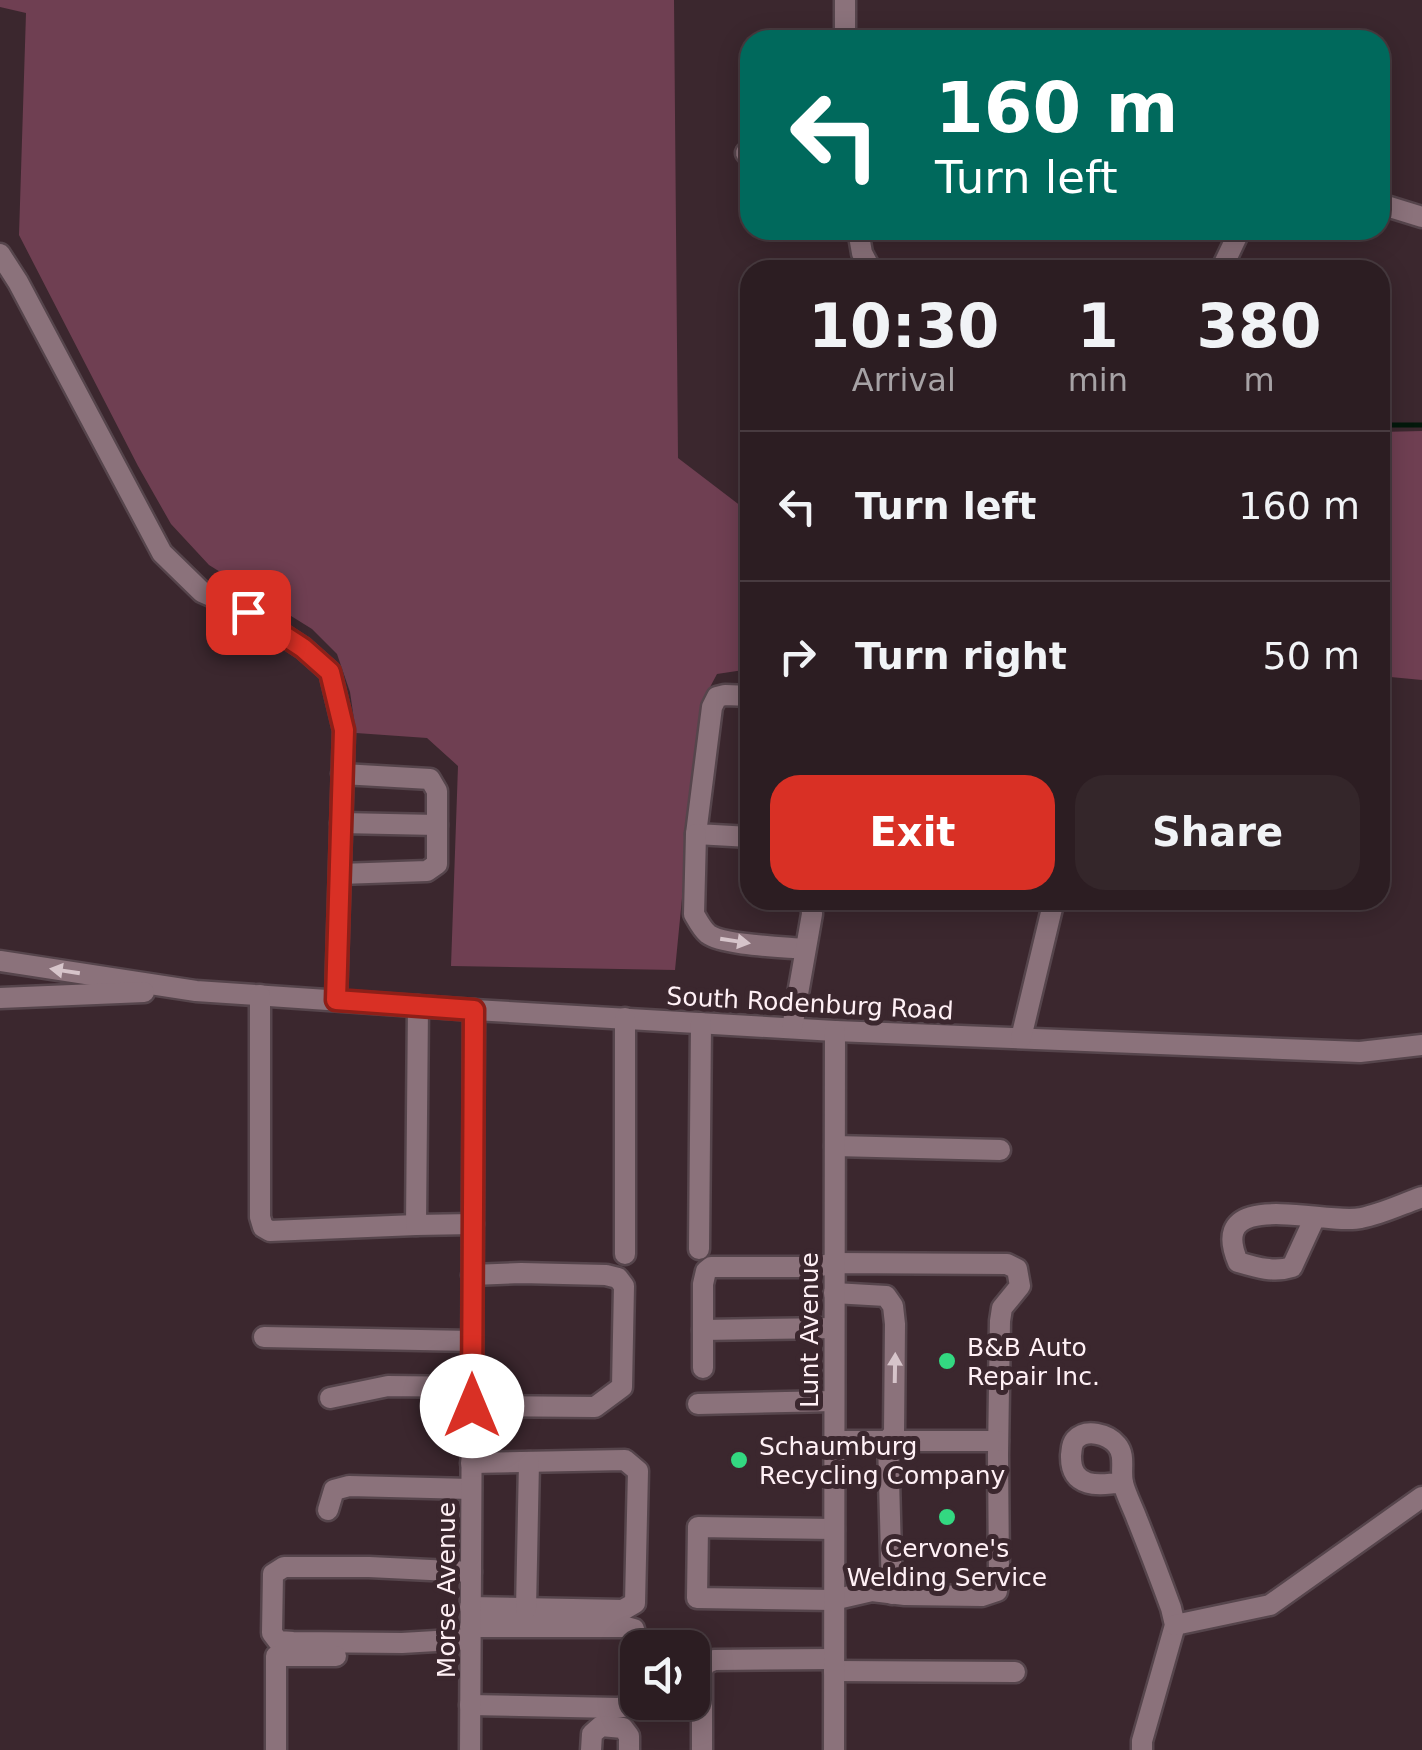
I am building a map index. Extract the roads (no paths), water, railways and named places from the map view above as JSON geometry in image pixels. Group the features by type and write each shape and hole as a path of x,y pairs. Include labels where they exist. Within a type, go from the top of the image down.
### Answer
{"street":[{"path":"844,30 845,0"},
{"path":"1390,207 1422,216"},
{"path":"0,254 162,553 202,592 248,612 303,648 330,672 344,730 336,1000"},
{"path":"740,696 725,695 712,706 696,834 694,914 710,936 804,949"},
{"path":"340,874 428,872 437,864 437,791 430,778 342,774"},
{"path":"341,824 437,825"},
{"path":"696,834 740,836"},
{"path":"792,1028 812,910"},
{"path":"1020,1038 1052,910"},
{"name":"South Rodenburg Road","path":"0,961 196,990 474,1010 835,1031 1360,1052 1422,1044"},
{"name":"South Rodenburg Road","path":"0,998 196,990"},
{"path":"260,995 263,1227 270,1231 472,1224"},
{"path":"416,1225 418,1006"},
{"name":"Morse Avenue","path":"470,1750 474,1010"},
{"path":"625,1018 625,1254"},
{"path":"699,1248 701,1023"},
{"name":"Lunt Avenue","path":"834,1750 835,1031"},
{"path":"834,1146 1000,1150"},
{"path":"1315,1217 1292,1267 1282,1270 1238,1262 1230,1244 1235,1227 1246,1216 1263,1214 1359,1219 1422,1197"},
{"path":"703,1368 704,1284 706,1271 712,1267 1007,1264 1017,1269 1020,1286 1002,1308 1000,1321 997,1590 982,1596 872,1591 833,1600 697,1598 698,1527 834,1528"},
{"path":"330,1398 388,1386 594,1408 622,1388 624,1286 618,1278 521,1273 472,1275"},
{"path":"834,1293 886,1296 893,1306 894,1433 888,1440 892,1594"},
{"path":"703,1330 834,1328"},
{"path":"264,1338 472,1341"},
{"path":"698,1404 834,1401"},
{"path":"834,1441 998,1441"},
{"path":"470,1572 284,1567 273,1574 272,1633 278,1641 402,1643 470,1631 526,1609 623,1610 635,1603 638,1471 625,1460 471,1464"},
{"path":"526,1609 529,1462"},
{"path":"1123,1482 1176,1625 1142,1750"},
{"path":"328,1510 334,1490 349,1486 471,1489"},
{"path":"1176,1625 1270,1606 1422,1497"},
{"path":"276,1750 276,1656 470,1631 626,1627 634,1630"},
{"path":"702,1750 702,1671 705,1664 714,1660 1014,1672"},
{"path":"470,1705 620,1708"},
{"path":"592,1750 592,1734 601,1726 623,1728 630,1736 629,1750"}],"waterway":[{"path":"1390,425 1422,425"}],"place":[{"name":"B&B Auto Repair Inc.","path":"947,1361"},
{"name":"Schaumburg Recycling Company","path":"739,1460"},
{"name":"Cervone's Welding Service","path":"947,1517"}]}
